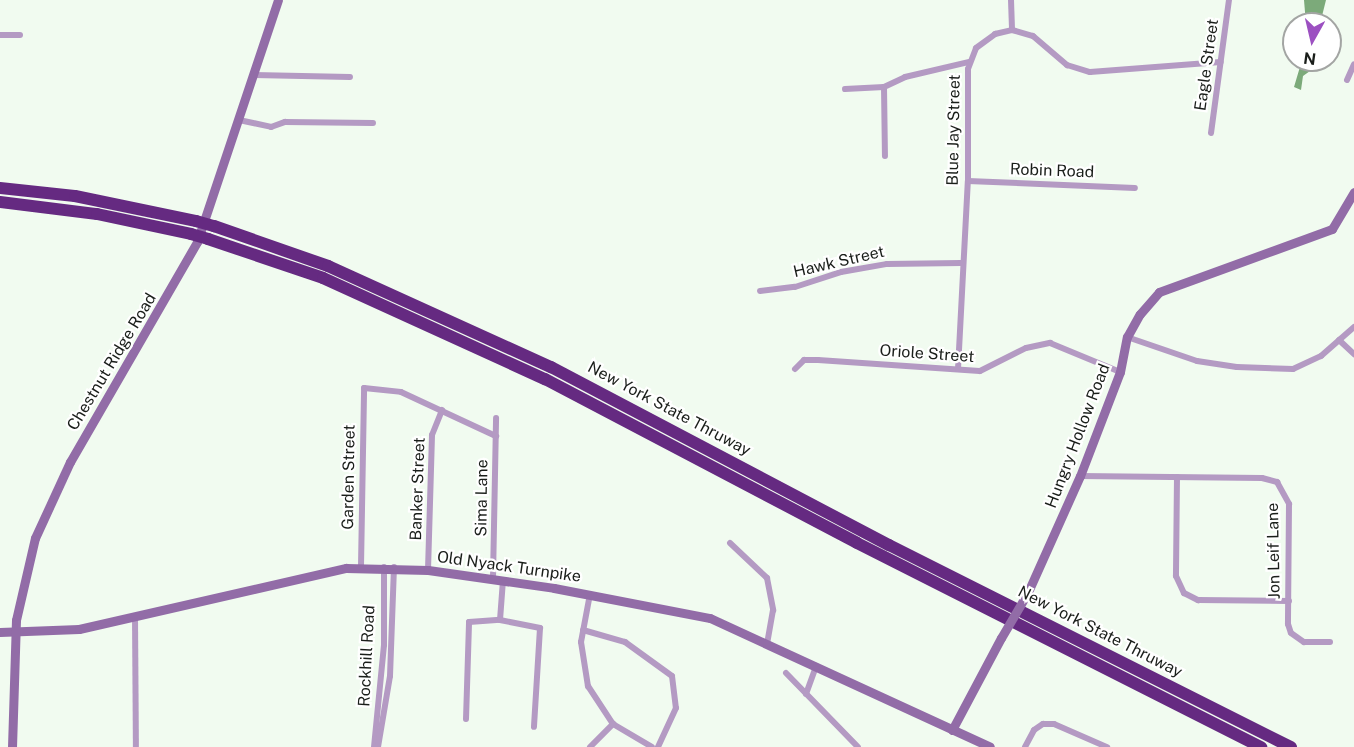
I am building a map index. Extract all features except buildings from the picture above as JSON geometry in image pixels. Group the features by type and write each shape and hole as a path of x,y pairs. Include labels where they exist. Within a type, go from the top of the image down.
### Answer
{"highway":[{"name":"New York State Thruway","path":"1,188 75,196 196,221 321,263 551,367 889,545 1291,747"},
{"name":"New York State Thruway","path":"0,202 98,213 208,238 330,282 554,383 857,543 1261,747"}],"street":[{"name":"Chestnut Ridge Road","path":"12,747 14,634 21,586 45,512 70,462 192,255 278,0"},
{"path":"1011,0 1012,30 1033,36 1067,65 1090,72 1221,62"},
{"name":"Eagle Street","path":"1211,133 1229,0"},
{"name":"Blue Jay Street","path":"958,369 961,264 968,181 969,62 984,39 1012,30"},
{"path":"0,35 20,35"},
{"path":"845,89 884,87 905,76 969,62"},
{"path":"1347,81 1354,64"},
{"path":"254,75 350,77"},
{"path":"884,87 885,156"},
{"path":"238,120 271,127 285,122 373,123"},
{"name":"Robin Road","path":"968,181 1135,188"},
{"name":"Hungry Hollow Road","path":"952,730 1028,592 1080,476 1120,372 1127,337 1159,292 1332,229 1354,192"},
{"name":"Hawk Street","path":"760,291 795,287 841,272 887,264 961,264"},
{"path":"1127,337 1197,361 1269,369 1293,369 1321,356 1354,327"},
{"path":"1339,340 1354,354"},
{"name":"Oriole Street","path":"795,369 804,360 980,371 1026,348 1050,343 1120,372"},
{"name":"Garden Street","path":"361,566 364,388 401,392 442,410"},
{"path":"442,410 496,436"},
{"name":"Banker Street","path":"428,570 432,435 442,410"},
{"name":"Sima Lane","path":"493,578 496,418"},
{"name":"Jon Leif Lane","path":"1080,476 1262,478 1277,482 1284,490 1289,504 1288,624 1295,636 1311,644 1330,642"},
{"path":"1177,477 1176,576 1184,593 1198,600 1289,602"},
{"path":"730,543 767,578 773,610 767,643"},
{"name":"Old Nyack Turnpike","path":"0,632 14,634 79,629 361,566 428,570 493,578 689,612 767,643 990,747"},
{"name":"Rockhill Road","path":"376,747 389,567"},
{"path":"500,620 503,580"},
{"path":"590,594 581,654 588,686 614,724 652,747"},
{"path":"135,616 136,747"},
{"path":"466,719 469,621 500,620 540,628 534,727"},
{"path":"583,630 625,642 672,676 676,708 658,747"},
{"path":"806,693 816,666"},
{"path":"786,673 858,747"},
{"path":"590,747 614,724"},
{"path":"1025,747 1034,730 1043,724 1054,724 1107,747"}],"shaded area":[{"path":"1304,0 1326,0 1323,12 1305,12"},
{"path":"1298,72 1309,72 1303,76 1301,90 1294,87"}]}
